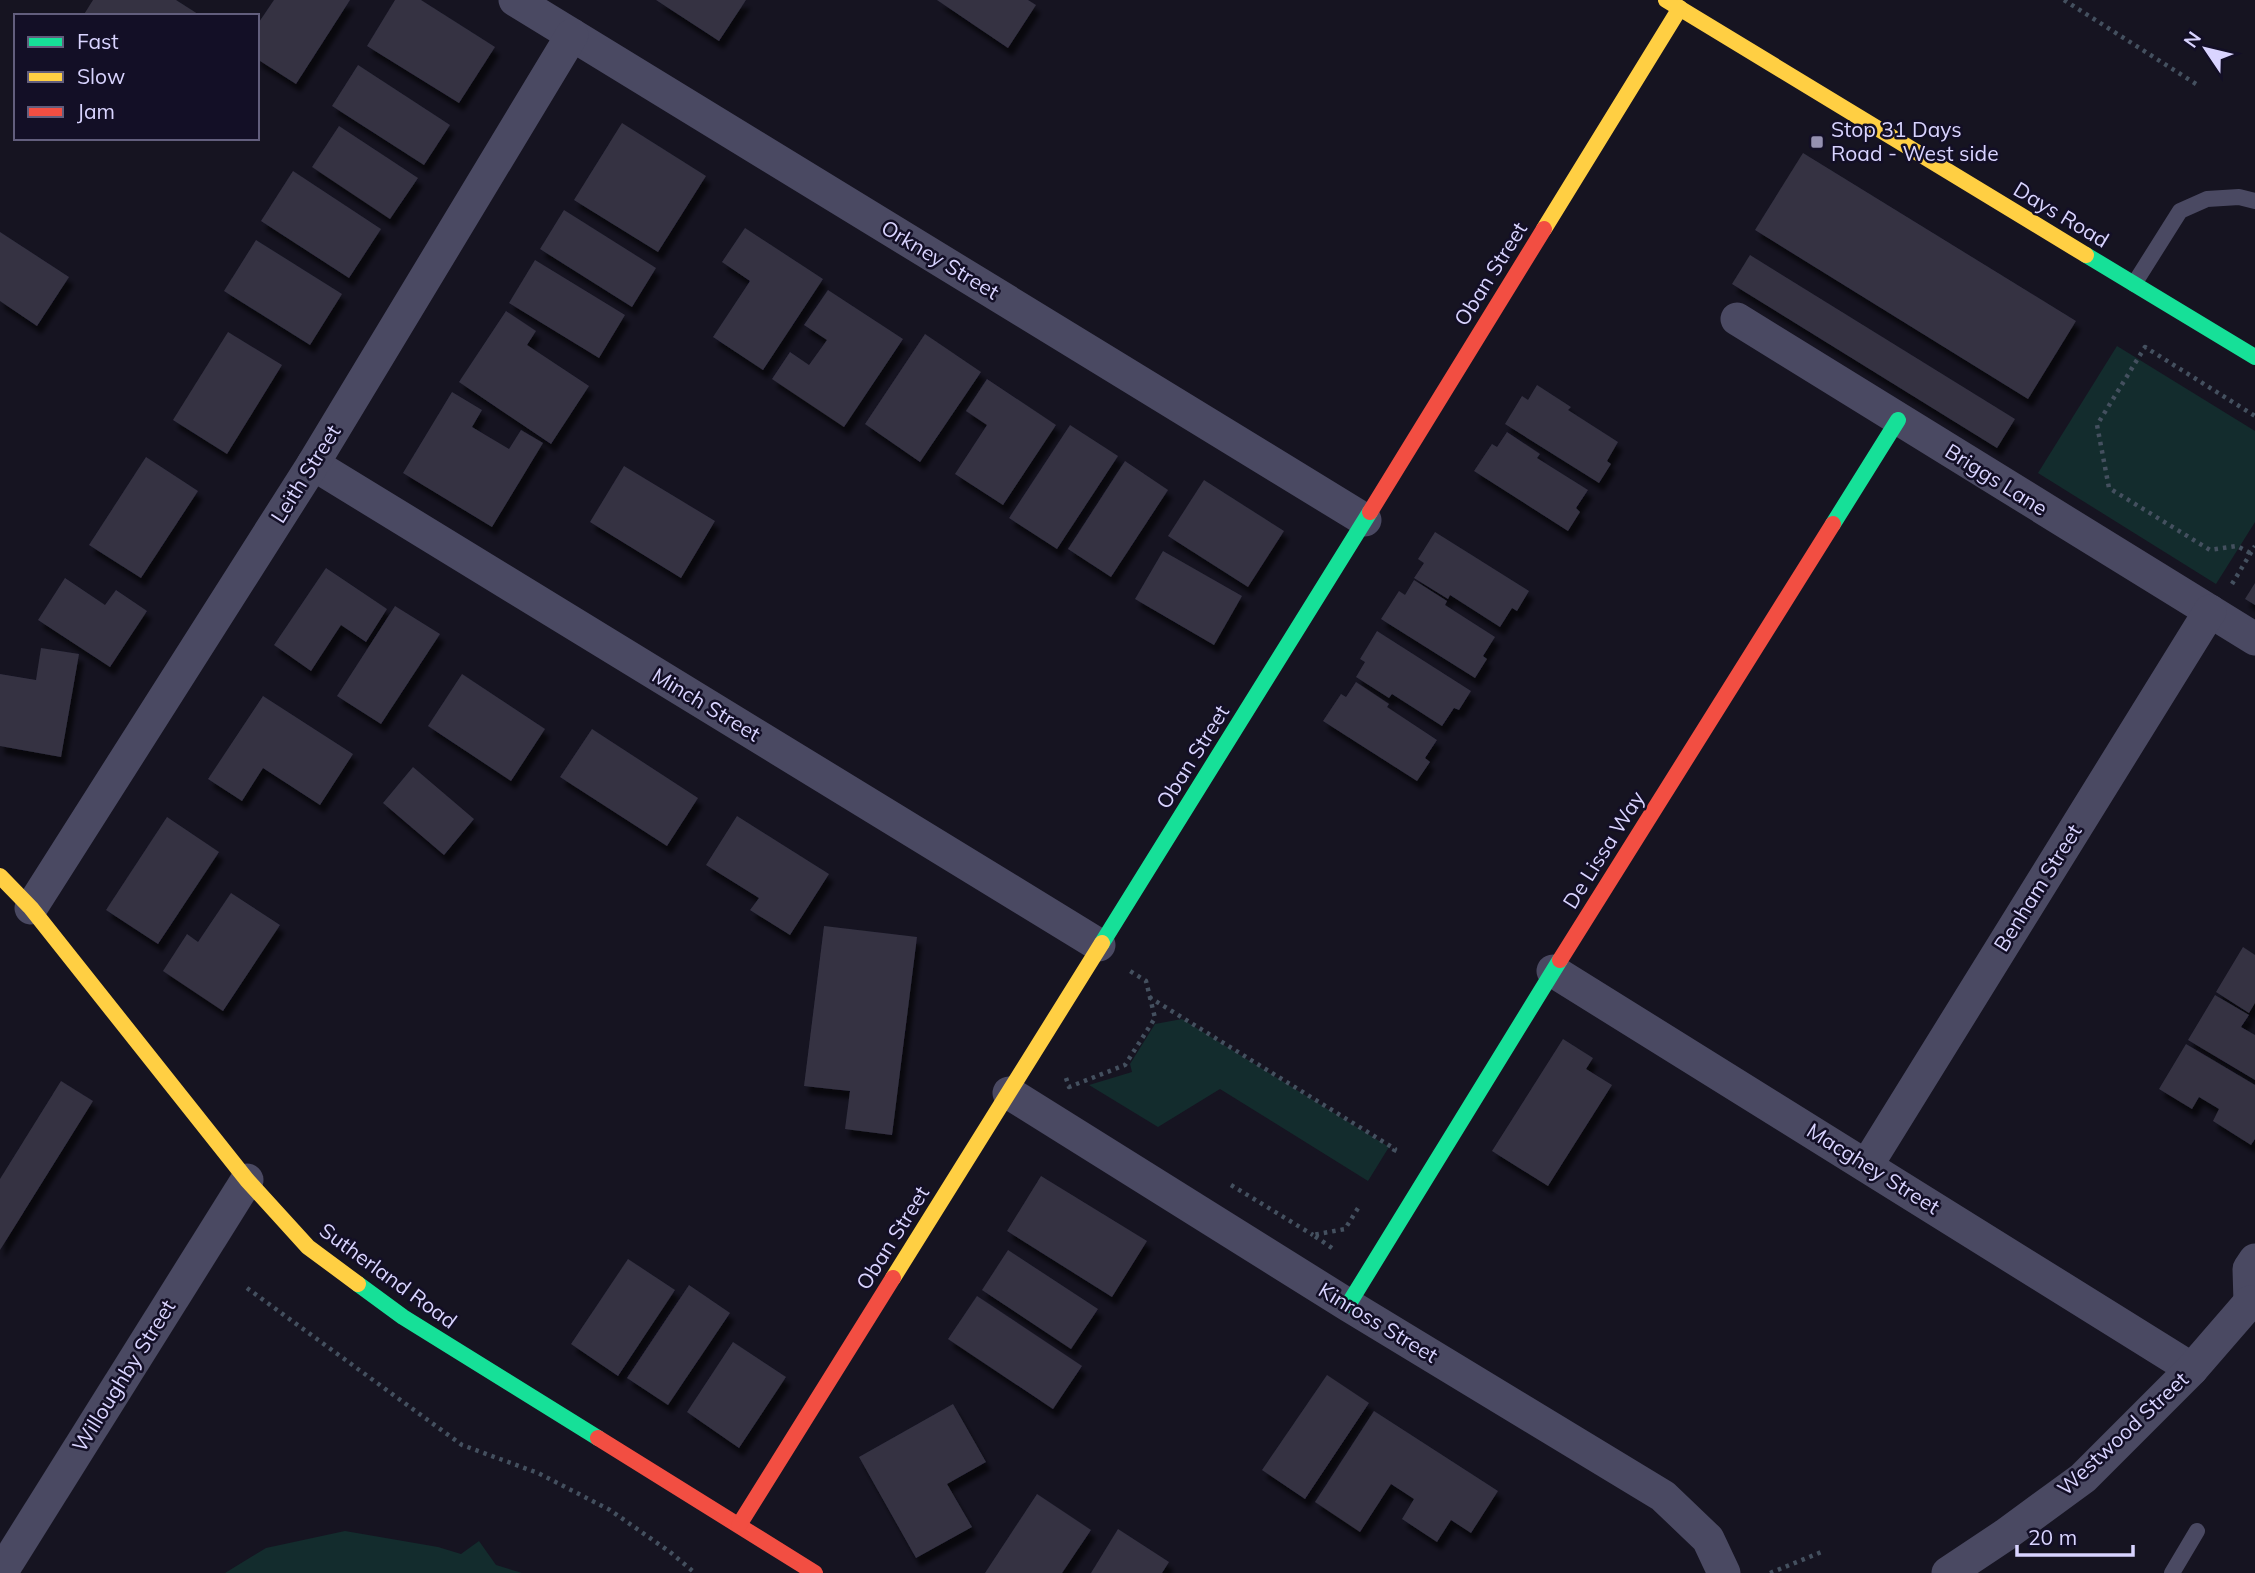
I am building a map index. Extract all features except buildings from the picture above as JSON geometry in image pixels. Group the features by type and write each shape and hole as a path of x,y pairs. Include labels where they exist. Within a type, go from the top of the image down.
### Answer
{"street":[{"name":"Orkney Street","path":"515,0 1365,520"},
{"name":"Days Road","path":"1673,4 2255,357"},
{"name":"Oban Street","path":"739,1525 1365,520 1673,4"},
{"name":"Leith Street","path":"31,908 313,464 572,35"},
{"name":"Briggs Lane","path":"1737,319 1898,420 2220,599 2255,639"},
{"name":"De Lissa Way","path":"1348,1305 1553,971 1898,420"},
{"name":"Minch Street","path":"313,464 1099,945"},
{"name":"Benham Street","path":"1867,1165 2220,599"},
{"name":"Sutherland Road","path":"0,876 31,908 247,1180 308,1247 403,1317 815,1573"},
{"name":"Macghey Street","path":"1553,971 2192,1369"},
{"name":"Kinross Street","path":"1009,1093 1348,1305 1663,1496 1708,1539 1724,1573"},
{"name":"Willoughby Street","path":"1,1573 247,1180"},
{"path":"2253,1302 2249,1269 2255,1260"},
{"name":"Westwood Street","path":"1948,1573 2006,1535 2083,1478 2192,1369 2253,1302"}],"lane":[{"path":"2134,284 2180,211 2207,200 2239,197 2255,201"},
{"path":"2172,1573 2197,1531"}],"path":[{"path":"2064,0 2196,84"},
{"path":"2250,553 2237,546 2210,550 2109,488 2097,425 2145,347 2255,416"},
{"path":"2220,599 2255,546"},
{"path":"1065,1065 1069,1087 1125,1065 1155,1017 1146,981 1125,968"},
{"path":"1149,997 1395,1149 1388,1161"},
{"path":"1332,1248 1313,1235 1345,1229 1366,1195"},
{"path":"247,1288 462,1445 538,1473 610,1510 695,1573"},
{"path":"1770,1573 1824,1551"}],"green space":[{"path":"2117,346 2255,431 2255,522 2216,584 2038,473"},
{"path":"1182,1019 1389,1147 1368,1181 1220,1089 1158,1127 1089,1085 1132,1072 1130,1064 1155,1024"},
{"path":"345,1531 438,1547 461,1554 479,1541 496,1565 522,1573 225,1573 266,1548"}],"traffic: fast":[{"path":"2086,255 2255,357"},
{"path":"1833,524 1898,420"},
{"path":"1102,943 1370,512"},
{"path":"1348,1305 1560,960"},
{"path":"358,1284 403,1317 598,1438"}],"traffic: slow":[{"path":"1666,0 2086,255"},
{"path":"1544,229 1680,8"},
{"path":"0,876 31,908 247,1180 308,1247 358,1284"},
{"path":"893,1278 1102,943"}],"traffic: jam":[{"path":"1370,512 1544,229"},
{"path":"1560,960 1833,524"},
{"path":"739,1525 893,1278"},
{"path":"598,1438 815,1573"}],"place":[{"name":"Stop 31 Days Road - West side","path":"1817,142"}]}
